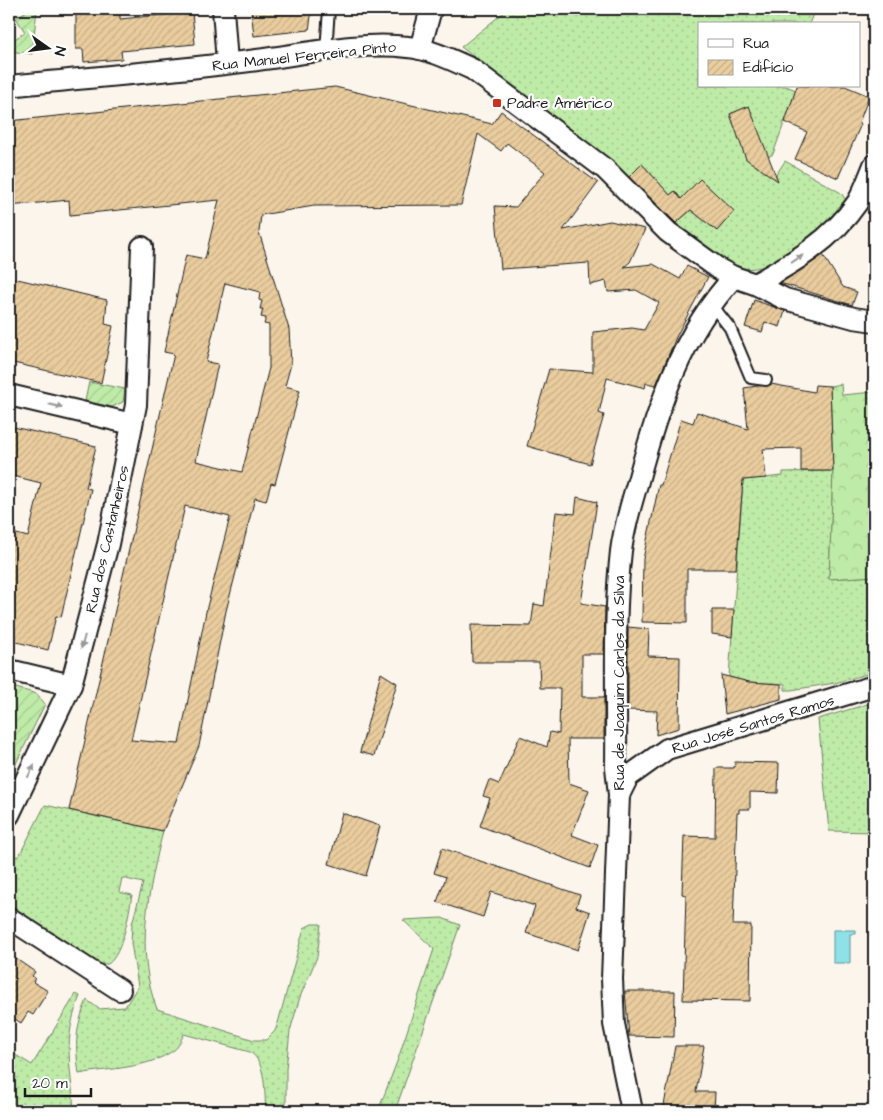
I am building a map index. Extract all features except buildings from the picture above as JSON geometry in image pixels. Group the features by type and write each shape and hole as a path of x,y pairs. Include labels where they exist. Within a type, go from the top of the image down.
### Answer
{"street":[{"path":"222,9 227,63"},
{"path":"420,49 431,9"},
{"name":"Rua Manuel Ferreira Pinto","path":"9,86 326,51 395,46 420,49 448,58 472,69 605,169 682,244 734,278 755,284 785,299 854,318 874,321"},
{"path":"755,284 816,246 839,226 858,202 874,165"},
{"name":"Rua dos Castanheiros","path":"9,815 59,714 71,685 108,544 132,424 138,374 142,247"},
{"name":"Rua de Joaquim Carlos da Silva","path":"632,1111 614,1024 613,1009 614,896 619,796 616,767 618,594 621,550 650,438 682,356 712,305 734,278"},
{"path":"9,395 132,424"},
{"path":"9,670 71,685"},
{"name":"Rua José Santos Ramos","path":"619,796 628,777 668,749 874,686"},
{"path":"9,918 120,990"}],"lane":[{"path":"326,51 330,9"},
{"path":"712,305 730,328 751,378 766,380"}],"green space":[{"path":"24,9 37,9 32,54 9,51 9,43 25,32 16,18 26,11"},
{"path":"508,9 815,9 810,22 698,22 698,88 791,88 796,90 773,154 755,165 774,178 785,161 841,193 846,200 811,236 781,259 766,266 750,269 735,266 711,253 674,225 691,210 717,231 734,211 700,179 681,199 675,191 670,195 643,165 629,177 617,165 461,47","holes":["749,106 746,157 730,114"]},
{"path":"89,382 125,389 123,402 112,407 85,401"},
{"path":"841,384 842,395 874,392 874,576 829,579 833,471 830,386"},
{"path":"833,471 829,579 874,576 874,672 835,683 791,690 785,690 785,684 749,682 729,677 743,480 783,476 783,472"},
{"path":"9,686 37,694 45,704 9,778"},
{"path":"874,702 874,832 829,831 818,719"},
{"path":"45,805 163,831 149,898 145,942 146,965 157,1009 254,1040 266,1040 275,1031 278,1023 304,928 312,924 321,924 317,957 300,997 290,1031 286,1069 286,1111 266,1111 262,1071 259,1063 250,1052 184,1034 176,1049 152,1061 128,1067 79,1074 77,1037 80,1019 87,1000 99,1009 125,1007 138,986 131,943 132,924 143,883 122,878 119,892 132,895 127,922 118,951 108,964 101,964 9,904 9,857 19,856"},
{"path":"442,918 460,925 395,1111 386,1111 380,1106 398,1059 434,949 403,920"},
{"path":"76,994 80,996 74,1012 69,1040 74,1111 9,1111 9,1051 32,1065"}],"water":[{"path":"833,930 856,930 856,934 850,934 850,963 833,963"}],"place":[{"name":"Padre Américo","path":"497,103"}]}
